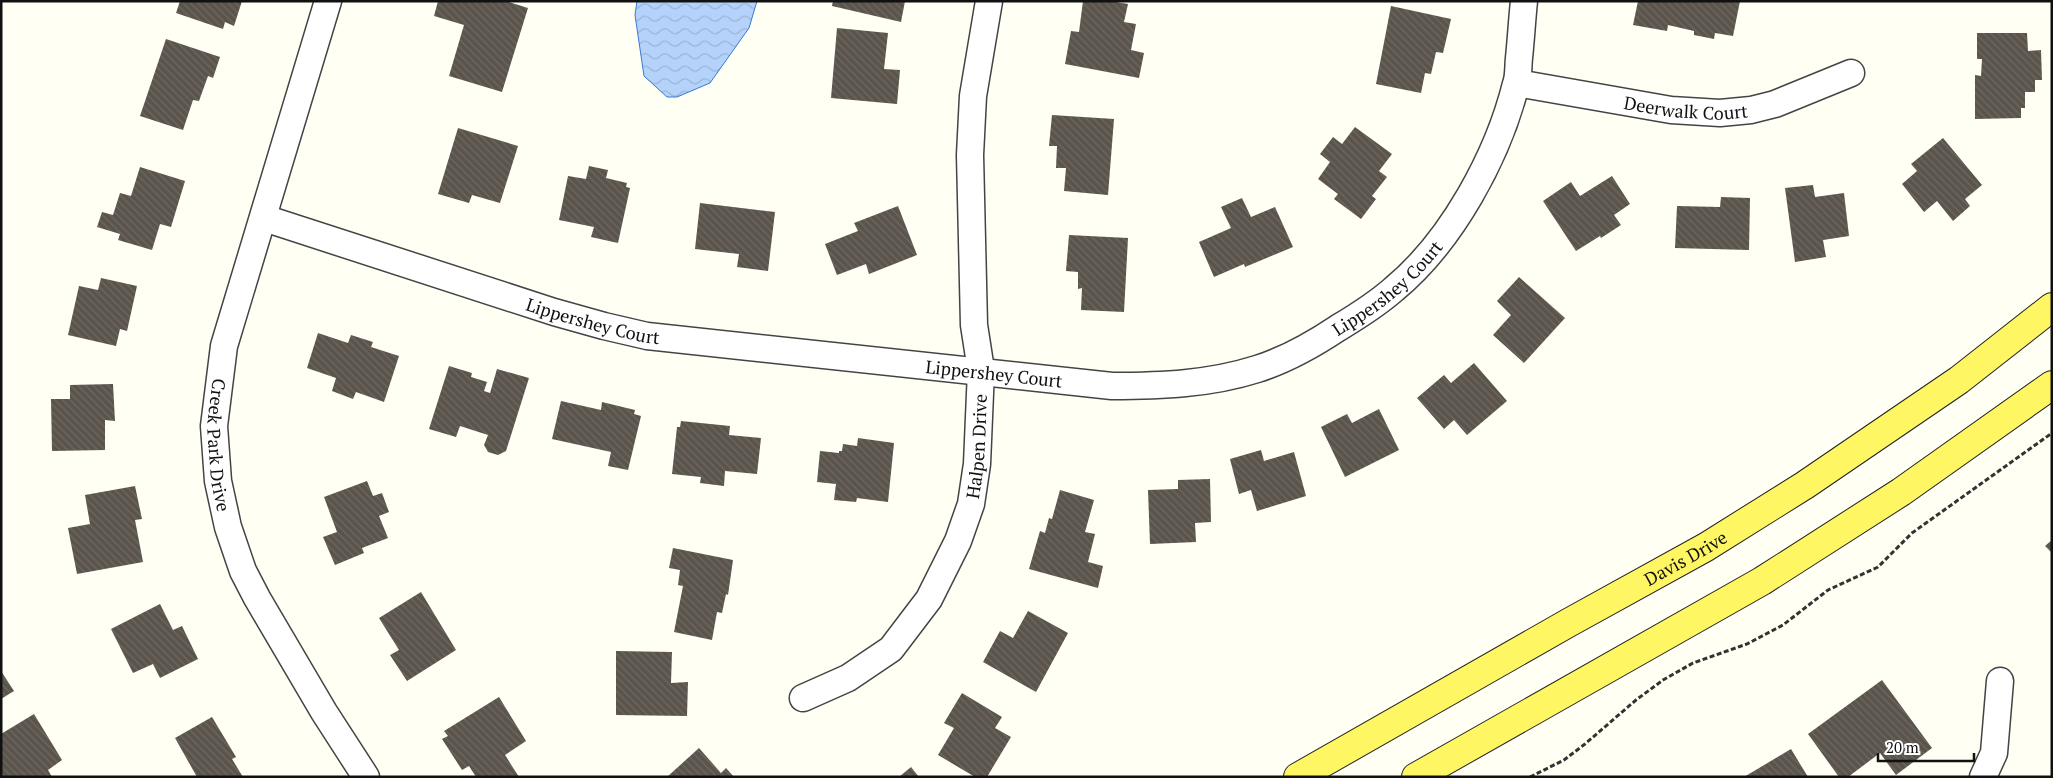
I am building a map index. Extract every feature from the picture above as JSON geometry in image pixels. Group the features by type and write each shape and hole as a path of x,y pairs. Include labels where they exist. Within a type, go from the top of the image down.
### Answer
{"main road":[{"name":"Davis Drive","path":"1298,777 1739,527 1805,485 1959,380 2052,307"},
{"path":"1416,777 1762,580 1901,492 2052,385"}],"street":[{"name":"Creek Park Drive","path":"328,1 224,346 214,426 218,481 228,527 243,571 320,704 366,777"},
{"name":"Halpen Drive","path":"803,698 848,678 890,649 929,599 958,541 971,504 977,464 981,370 974,325 970,155 973,96 989,1"},
{"name":"Lippershey Court","path":"264,218 554,312 638,334 981,370 1112,386 1162,386 1211,380 1258,368 1316,343 1395,289 1428,255 1459,214 1487,164 1517,83 1524,1"},
{"name":"Deerwalk Court","path":"1517,83 1671,110 1720,113 1751,110 1775,104 1851,73"},
{"path":"1983,777 1994,753 2000,681"}],"path":[{"path":"1530,777 1564,760 1663,680 1693,663 1748,644 1783,625 1828,590 1878,567 1912,533 2052,433"}],"water":[{"path":"637,1 757,1 749,28 710,83 677,97 667,97 644,76 635,15"}],"building":[{"path":"180,1 242,1 234,26 225,22 223,29 176,13"},
{"path":"438,1 506,1 528,8 502,92 449,76 464,25 434,16"},
{"path":"833,1 905,1 901,22 832,6"},
{"path":"1083,1 1110,1 1128,4 1124,22 1136,24 1131,50 1144,53 1139,78 1065,64 1071,31 1079,32"},
{"path":"1638,1 1740,1 1733,36 1715,33 1714,39 1694,35 1694,31 1668,25 1667,31 1633,25"},
{"path":"1391,6 1451,19 1443,53 1436,52 1431,74 1425,73 1421,93 1376,84"},
{"path":"837,28 888,33 884,69 900,70 897,104 831,98"},
{"path":"1977,33 2027,33 2028,51 2041,50 2042,80 2035,80 2035,92 2025,92 2025,108 2021,108 2021,118 1975,119 1975,75 1981,76 1982,59 1977,59"},
{"path":"166,39 220,57 213,78 208,76 199,101 193,100 183,130 140,116"},
{"path":"1052,115 1114,119 1108,195 1064,191 1066,168 1056,168 1057,146 1049,146"},
{"path":"1355,127 1392,154 1379,171 1387,177 1372,196 1376,199 1361,219 1334,199 1338,194 1318,179 1330,162 1320,154 1333,137 1342,144"},
{"path":"458,128 518,146 500,203 472,195 469,203 438,194"},
{"path":"1943,138 1982,185 1965,199 1970,206 1953,221 1937,201 1924,212 1902,184 1917,171 1911,164"},
{"path":"589,166 608,170 606,178 627,183 626,187 630,188 618,243 591,237 594,227 559,220 568,176 586,179"},
{"path":"140,167 185,181 171,227 160,224 152,250 118,240 120,234 97,227 102,212 113,215 120,193 131,196"},
{"path":"1612,176 1630,204 1614,215 1621,225 1576,251 1543,201 1571,182 1580,196"},
{"path":"1813,185 1815,197 1844,193 1849,236 1823,240 1826,257 1795,262 1785,188"},
{"path":"1721,197 1750,198 1749,250 1675,248 1677,206 1720,207"},
{"path":"1242,198 1251,217 1275,207 1293,247 1245,267 1244,264 1214,277 1199,242 1231,228 1221,207"},
{"path":"700,203 775,212 768,271 737,267 739,254 695,249"},
{"path":"898,206 917,255 869,274 866,264 837,275 825,244 858,231 854,223"},
{"path":"1069,235 1128,238 1124,312 1081,310 1082,288 1078,289 1078,272 1066,271"},
{"path":"1519,277 1565,318 1524,363 1493,335 1511,315 1497,301"},
{"path":"101,278 137,286 127,331 120,329 116,346 68,335 79,286 98,290"},
{"path":"318,333 348,343 351,335 373,342 371,347 399,356 384,402 356,392 353,399 332,391 336,378 307,368"},
{"path":"1474,363 1507,401 1467,435 1454,420 1444,429 1417,398 1444,375 1451,383"},
{"path":"449,366 472,373 471,377 487,382 484,391 490,393 497,369 529,378 506,451 498,455 488,452 484,445 488,435 460,426 456,437 429,429"},
{"path":"113,384 115,421 105,420 105,450 52,451 51,399 70,399 70,385"},
{"path":"561,401 601,410 602,402 635,410 634,414 641,416 628,470 608,466 611,452 552,439"},
{"path":"1379,409 1399,450 1345,477 1321,427 1347,414 1352,423"},
{"path":"681,421 730,426 729,435 761,438 757,474 725,471 724,486 700,483 701,477 672,474 677,427 680,427"},
{"path":"858,438 894,443 888,502 857,498 856,502 834,500 836,484 817,482 820,451 839,453 839,451 842,451 843,444 857,446"},
{"path":"1261,450 1264,461 1294,452 1306,496 1257,511 1251,490 1239,494 1230,459"},
{"path":"1210,479 1211,522 1195,523 1196,542 1150,544 1148,490 1178,489 1178,480"},
{"path":"367,481 373,496 382,493 389,512 379,516 388,538 362,548 364,553 335,565 323,537 337,532 324,497"},
{"path":"135,486 142,519 135,520 143,562 77,574 68,528 90,524 85,495"},
{"path":"1060,490 1094,500 1085,532 1095,534 1088,562 1103,566 1098,588 1029,569 1040,531 1045,533 1049,518 1052,519"},
{"path":"2052,540 2052,553 2045,546"},
{"path":"673,548 733,560 728,595 726,594 722,613 717,612 712,640 674,632 683,586 678,585 680,570 669,568"},
{"path":"421,592 456,650 407,681 390,655 399,650 379,618"},
{"path":"160,604 173,630 182,626 198,659 160,678 153,664 133,673 111,629"},
{"path":"1028,611 1068,633 1036,692 983,662 1000,631 1013,638"},
{"path":"616,651 672,652 671,683 688,682 687,716 616,715"},
{"path":"1,671 14,691 1,699"},
{"path":"1882,680 1932,748 1896,775 1880,753 1848,777 1839,777 1808,734"},
{"path":"962,693 1002,717 995,728 1011,737 987,777 975,777 938,755 954,728 944,723"},
{"path":"499,697 526,741 505,755 519,777 476,777 469,766 462,770 442,739 448,736 444,731"},
{"path":"34,714 62,760 48,770 52,777 1,777 1,734"},
{"path":"212,717 236,757 232,759 243,777 197,777 175,738"},
{"path":"699,748 721,773 726,768 734,777 667,777"},
{"path":"1791,749 1808,777 1744,777"},
{"path":"911,767 919,777 899,777"}]}
